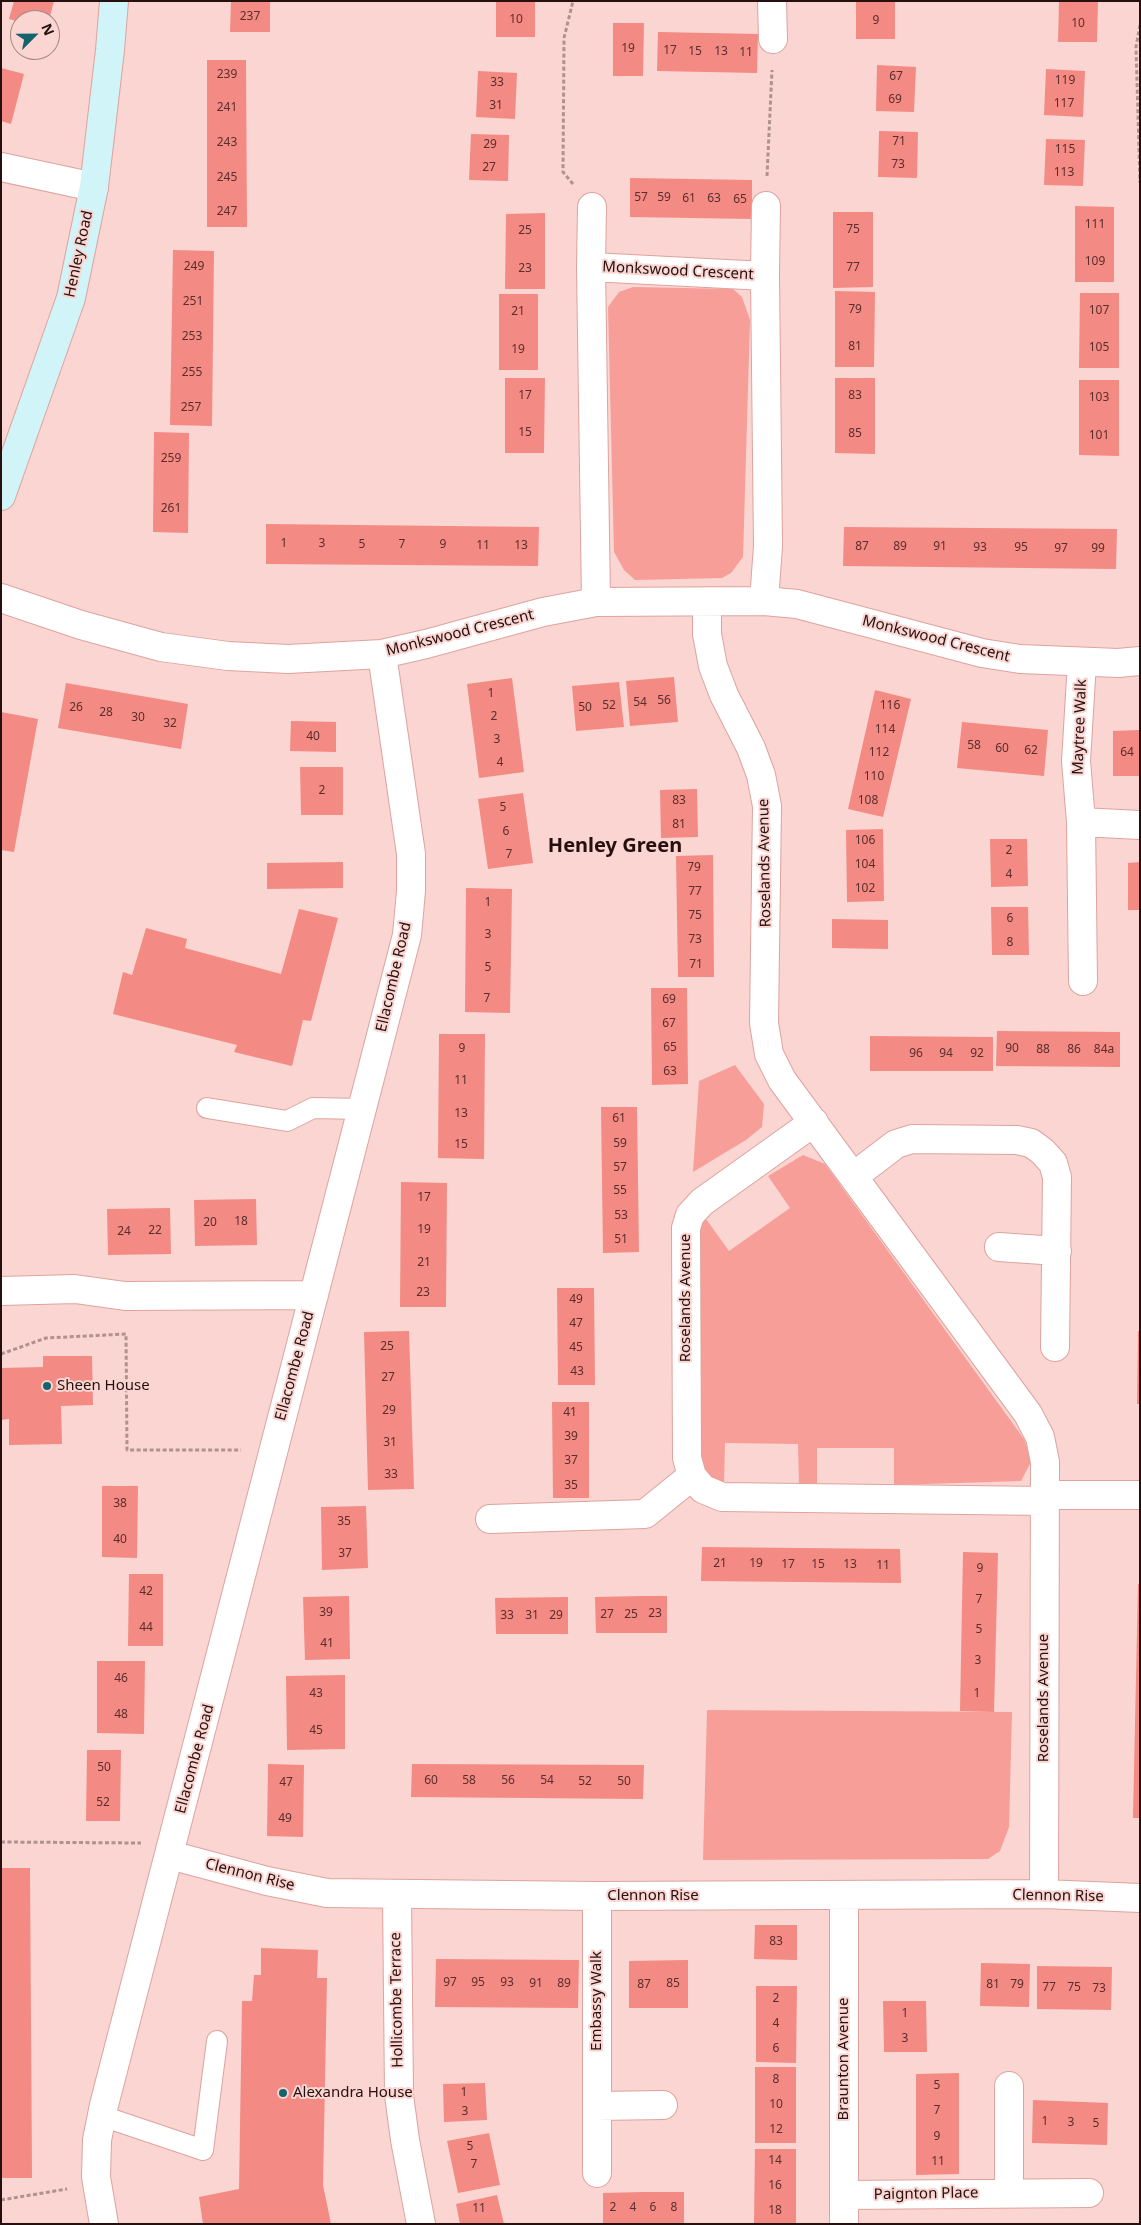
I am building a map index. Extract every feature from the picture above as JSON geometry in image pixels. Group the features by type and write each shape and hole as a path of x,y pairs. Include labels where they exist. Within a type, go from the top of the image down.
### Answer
{"main road":[{"name":"Henley Road","path":"1,496 71,298 94,188 114,1"}],"street":[{"path":"772,1 773,39"},
{"path":"1,167 94,188"},
{"name":"Monkswood Crescent","path":"764,601 768,546 766,206"},
{"name":"Monkswood Crescent","path":"592,207 591,267 596,602"},
{"name":"Monkswood Crescent","path":"591,267 765,276"},
{"name":"Monkswood Crescent","path":"1,598 81,625 162,647 228,656 288,659 382,654 543,612 596,602 764,601 797,604 982,653 1020,659 1082,662 1140,661"},
{"name":"Roselands Avenue","path":"707,602 707,634 713,666 724,695 751,748 761,775 767,806 764,1023 770,1054 782,1080 1028,1414 1040,1437 1045,1462 1044,1894"},
{"name":"Ellacombe Road","path":"104,2224 97,2182 97,2140 102,2116 406,935 411,891 411,854 382,654"},
{"name":"Maytree Walk","path":"1082,662 1076,761 1082,822 1083,981"},
{"path":"1082,822 1140,825"},
{"name":"Roselands Avenue","path":"692,1476 687,1458 684,1244 690,1215 702,1202 814,1122"},
{"path":"854,1176 896,1144 912,1139 1017,1140 1031,1143 1053,1164 1057,1177 1055,1347"},
{"path":"998,1247 1056,1251"},
{"name":"Ellacombe Road","path":"1,1291 75,1289 126,1296 314,1295"},
{"path":"490,1519 645,1514 692,1476 703,1489 722,1497 1045,1498 1140,1495"},
{"name":"Clennon Rise","path":"171,1851 267,1881 327,1893 597,1896 1044,1894 1140,1898"},
{"name":"Hollicombe Terrace","path":"396,1895 399,2095 405,2140 421,2224"},
{"name":"Braunton Avenue","path":"844,1895 844,2224"},
{"name":"Embassy Walk","path":"597,1896 597,2173"},
{"path":"1009,2086 1009,2193"},
{"path":"597,2106 664,2105"},
{"name":"Paignton Place","path":"844,2195 1088,2193"}],"lane":[{"path":"207,1108 287,1122 313,1108 362,1109"},
{"path":"102,2116 203,2150 217,2041"}],"path":[{"path":"573,1 564,38 564,172 592,207"},
{"path":"1140,26 1136,47 1140,182"},
{"path":"766,206 773,39"},
{"path":"1,1354 46,1338 126,1334 127,1450 245,1450 272,1458"},
{"path":"1,1842 147,1844 171,1851"},
{"path":"1,2200 97,2182"}],"shaded area":[{"path":"633,287 733,289 742,297 750,320 743,557 731,573 722,578 635,580 624,570 614,552 608,307 619,292"},
{"path":"735,1065 764,1104 762,1127 746,1140 693,1172 699,1081"},
{"path":"803,1155 825,1164 1024,1439 1032,1460 1021,1481 894,1485 894,1448 817,1448 817,1485 799,1485 798,1444 725,1443 724,1485 711,1481 699,1466 696,1232 706,1219 729,1251 790,1208 768,1176"},
{"path":"707,1710 1012,1712 1009,1827 1000,1851 988,1859 703,1860"}],"building":[{"path":"14,1 54,1 52,10 12,10"},
{"path":"231,1 270,1 270,32 230,32"},
{"path":"496,1 535,1 535,37 496,37"},
{"path":"856,1 895,1 895,39 856,39"},
{"path":"1059,1 1098,1 1097,42 1058,42"},
{"path":"613,23 644,23 643,76 613,76"},
{"path":"658,32 758,34 757,73 657,71"},
{"path":"207,60 246,60 247,227 207,227"},
{"path":"877,65 916,67 914,112 876,111"},
{"path":"1,68 24,74 11,124 1,121"},
{"path":"1046,69 1085,71 1083,117 1044,115"},
{"path":"478,71 517,73 515,119 476,117"},
{"path":"879,131 918,132 917,178 878,177"},
{"path":"471,134 509,135 508,181 469,180"},
{"path":"1046,139 1085,140 1083,186 1044,185"},
{"path":"630,178 752,180 752,219 630,217"},
{"path":"1075,206 1114,207 1114,282 1075,282"},
{"path":"833,212 873,212 873,287 833,288"},
{"path":"545,213 545,289 505,289 506,214"},
{"path":"173,250 214,251 212,426 170,425"},
{"path":"835,291 875,292 874,367 835,367"},
{"path":"1080,293 1119,293 1119,368 1079,368"},
{"path":"499,294 538,294 538,370 499,370"},
{"path":"505,378 545,378 544,453 505,453"},
{"path":"835,378 875,378 875,454 835,453"},
{"path":"1079,380 1119,380 1119,456 1079,455"},
{"path":"154,432 189,433 188,533 153,532"},
{"path":"266,524 539,527 538,566 266,564"},
{"path":"844,527 1117,529 1116,569 843,566"},
{"path":"674,677 678,722 630,726 626,681"},
{"path":"512,678 524,772 479,778 467,684"},
{"path":"619,682 624,727 576,731 572,686"},
{"path":"66,683 188,704 181,749 58,728"},
{"path":"875,690 911,699 883,817 848,809"},
{"path":"1,712 38,719 14,852 1,850"},
{"path":"291,721 336,722 336,752 290,751"},
{"path":"962,722 1048,730 1044,776 957,768"},
{"path":"1140,730 1140,776 1113,776 1113,731"},
{"path":"300,767 343,767 343,815 301,815"},
{"path":"697,789 698,837 661,838 660,790"},
{"path":"523,793 533,863 488,869 478,799"},
{"path":"883,829 884,901 847,902 846,830"},
{"path":"990,839 1027,839 1028,886 991,887"},
{"path":"713,855 714,977 678,977 676,856"},
{"path":"343,862 343,888 267,889 267,863"},
{"path":"1140,862 1140,910 1128,910 1128,863"},
{"path":"466,888 512,889 510,1013 465,1012"},
{"path":"991,907 1028,907 1029,955 992,955"},
{"path":"299,909 338,918 311,1021 303,1020 292,1066 234,1052 237,1045 113,1014 123,972 132,975 146,928 187,939 185,948 281,974"},
{"path":"832,919 888,920 888,949 832,948"},
{"path":"651,988 687,988 688,1084 652,1085"},
{"path":"997,1031 1120,1032 1120,1067 996,1066"},
{"path":"439,1034 485,1034 484,1159 438,1158"},
{"path":"870,1036 993,1037 993,1071 870,1071"},
{"path":"601,1107 637,1107 639,1252 603,1253"},
{"path":"401,1182 447,1183 446,1307 400,1307"},
{"path":"256,1199 257,1245 195,1246 194,1200"},
{"path":"170,1208 171,1254 108,1255 107,1209"},
{"path":"557,1288 594,1288 595,1385 558,1385"},
{"path":"409,1331 414,1489 368,1490 364,1332"},
{"path":"1138,1331 1140,1331 1140,1404 1137,1404"},
{"name":"Sheen House","path":"43,1356 92,1356 93,1405 61,1406 62,1444 9,1445 9,1419 1,1420 1,1368 43,1367"},
{"path":"552,1402 589,1402 589,1498 553,1498"},
{"path":"102,1486 138,1486 137,1558 102,1557"},
{"path":"366,1506 368,1568 322,1570 321,1507"},
{"path":"702,1547 900,1549 901,1583 701,1581"},
{"path":"963,1552 998,1553 994,1712 960,1711"},
{"path":"129,1574 163,1574 163,1646 128,1646"},
{"path":"1138,1584 1140,1584 1140,1818 1133,1818"},
{"path":"349,1596 350,1659 305,1660 303,1597"},
{"path":"667,1596 667,1633 596,1633 595,1597"},
{"path":"568,1597 568,1634 496,1634 495,1598"},
{"path":"97,1661 145,1661 144,1734 97,1733"},
{"path":"345,1675 345,1749 287,1750 286,1676"},
{"path":"87,1750 121,1750 120,1821 86,1821"},
{"path":"268,1764 304,1765 303,1837 267,1836"},
{"path":"412,1764 644,1765 643,1799 411,1797"},
{"path":"1,1868 30,1868 32,2178 1,2178"},
{"path":"755,1925 797,1925 797,1960 754,1959"},
{"name":"Alexandra House","path":"261,1948 318,1950 317,1978 327,1978 323,2185 331,2224 203,2224 199,2197 239,2189 242,2001 252,2001 254,1975 261,1975"},
{"path":"436,1959 579,1960 578,2008 435,2007"},
{"path":"688,1960 688,2008 629,2008 629,1961"},
{"path":"981,1963 1030,1964 1029,2007 980,2006"},
{"path":"1037,1966 1112,1967 1111,2010 1037,2009"},
{"path":"756,1986 797,1986 796,2063 756,2062"},
{"path":"883,2001 926,2001 927,2052 884,2052"},
{"path":"755,2067 796,2067 796,2143 755,2143"},
{"path":"959,2073 959,2174 916,2175 916,2074"},
{"path":"485,2083 487,2120 444,2122 443,2084"},
{"path":"1033,2100 1108,2103 1107,2145 1032,2143"},
{"path":"489,2133 500,2185 458,2193 447,2141"},
{"path":"755,2149 796,2149 796,2224 754,2224"},
{"path":"684,2192 684,2224 603,2224 603,2193"},
{"path":"497,2195 504,2224 460,2224 456,2204"}],"place":[{"name":"Sheen House","path":"47,1386"},
{"name":"Alexandra House","path":"283,2093"}],"district":[{"name":"Henley Green","path":"615,846"}]}
